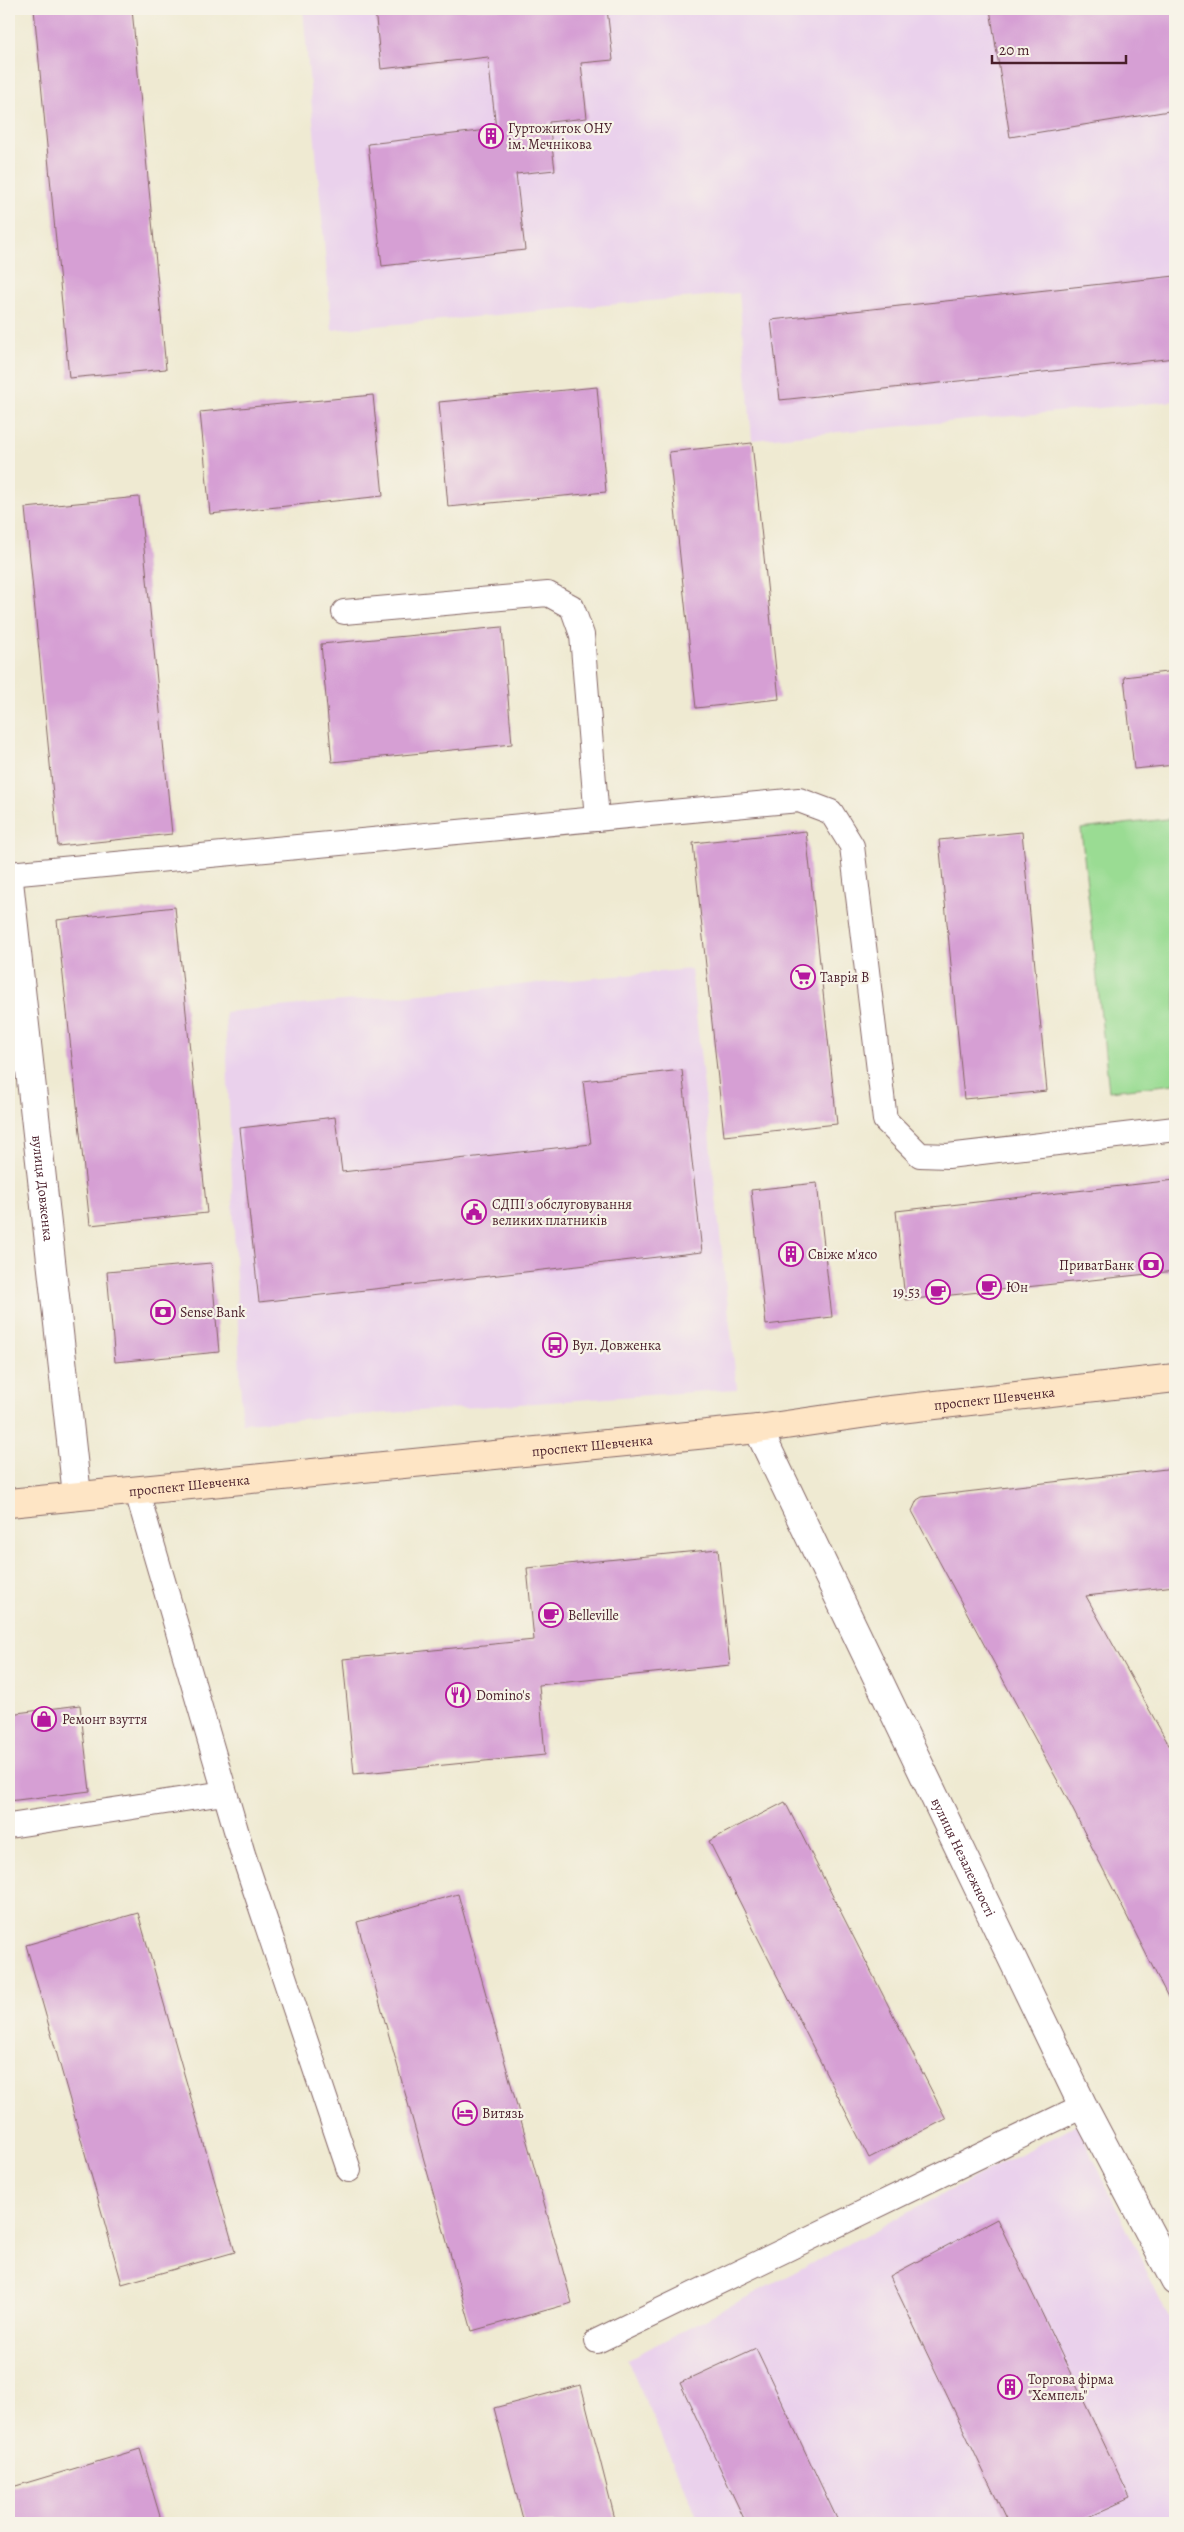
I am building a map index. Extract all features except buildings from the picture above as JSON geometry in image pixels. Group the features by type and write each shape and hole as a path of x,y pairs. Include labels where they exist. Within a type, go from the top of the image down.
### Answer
{"main road":[{"name":"проспект Шевченка","path":"9,1503 137,1492 758,1429 882,1410 1175,1378"}],"street":[{"name":"вулиця Довженка","path":"9,881 78,1496"},
{"name":"вулиця Незалежності","path":"758,1429 1083,2106 1175,2282"}],"lane":[{"path":"344,612 548,594 572,608 582,634 597,819"},
{"path":"9,874 799,800 831,812 852,846 885,1120 920,1154 948,1156 1175,1129"},
{"path":"137,1492 224,1793 349,2170"},
{"path":"9,1826 224,1793"},
{"path":"597,2341 1083,2106"}],"shaded area":[{"path":"303,9 1175,9 1175,401 752,440 739,293 332,330"},
{"path":"691,969 737,1389 242,1423 225,1012"},
{"path":"1077,2124 1175,2331 1175,2513 1156,2523 700,2523 627,2360"}],"green space":[{"path":"1175,818 1175,1084 1109,1091 1081,829"}],"place":[{"name":"Гуртожиток ОНУ ім. Мечнікова","path":"491,136"},
{"name":"Таврія В","path":"803,977"},
{"name":"СДПІ з обслуговування великих платників","path":"474,1212"},
{"name":"Свіже м'ясо","path":"791,1254"},
{"name":"ПриватБанк","path":"1151,1265"},
{"name":"Юн","path":"989,1287"},
{"name":"19.53","path":"938,1292"},
{"name":"Sense Bank","path":"163,1312"},
{"name":"Вул. Довженка","path":"555,1345"},
{"name":"Belleville","path":"551,1615"},
{"name":"Domino's","path":"458,1695"},
{"name":"Ремонт взуття","path":"44,1719"},
{"name":"Витязь","path":"465,2113"},
{"name":"Торгова фірма \"Хемпель\"","path":"1010,2387"}]}
